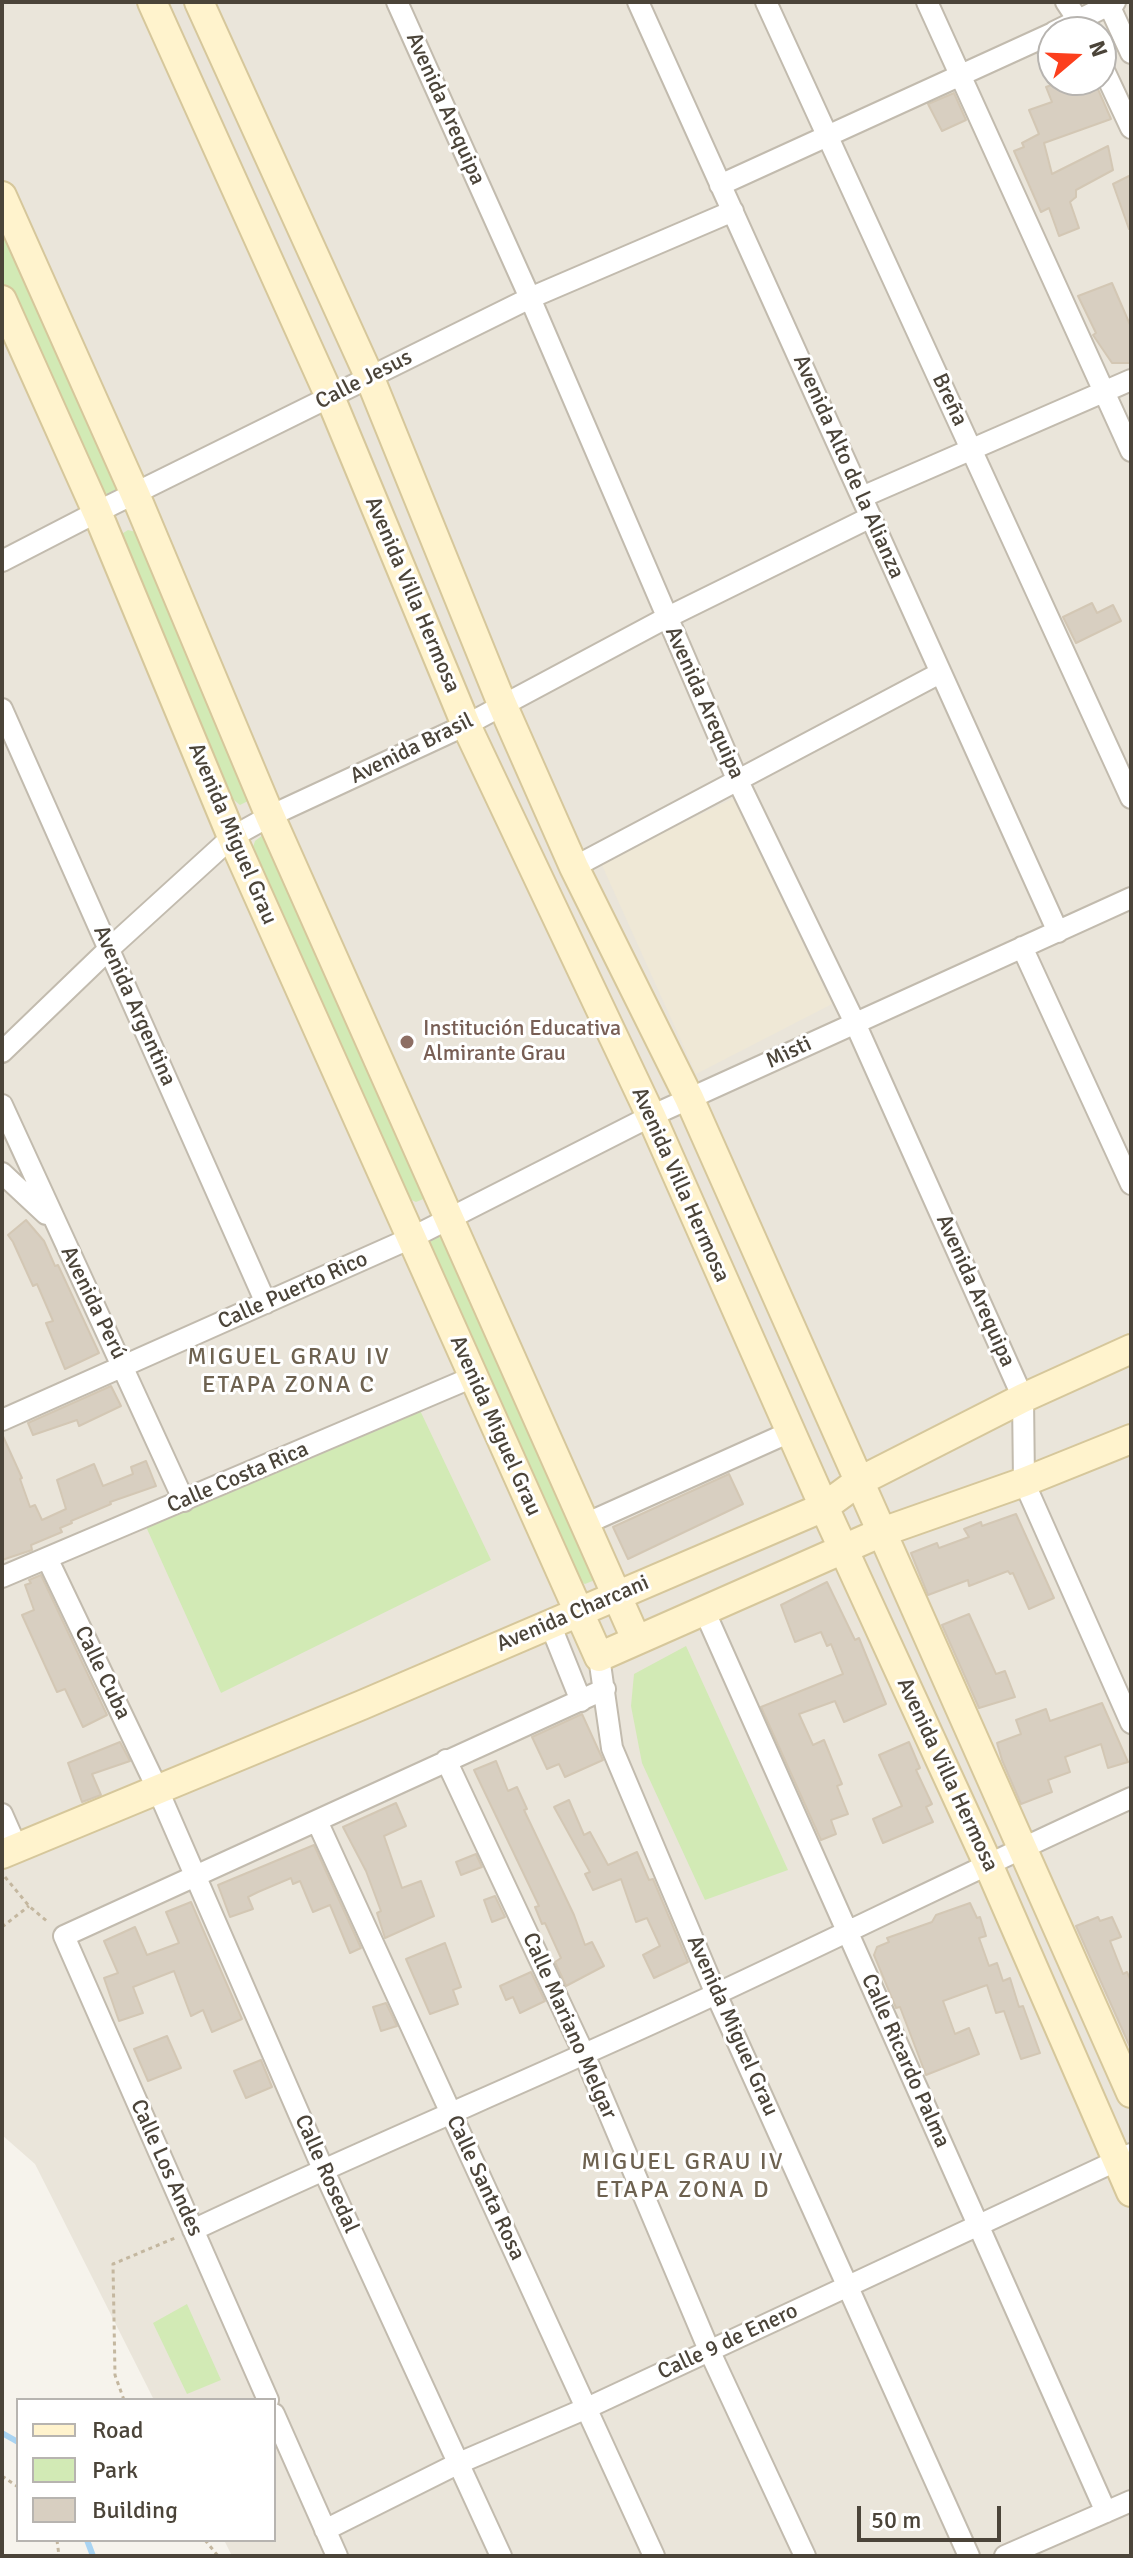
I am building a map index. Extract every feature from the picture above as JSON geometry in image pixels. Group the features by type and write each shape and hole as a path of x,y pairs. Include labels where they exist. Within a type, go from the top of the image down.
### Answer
{"street":[{"name":"Avenida Villa Hermosa","path":"152,2 330,397 466,725 651,1116 824,1507 1124,2157 1131,2192"},
{"name":"Avenida Villa Hermosa","path":"199,2 369,376 502,704 574,867 689,1098 1131,2093"},
{"name":"Avenida Arequipa","path":"397,2 530,298 737,779 855,1023 1023,1398"},
{"name":"Avenida Alto de la Alianza","path":"638,2 1058,932"},
{"name":"Breña","path":"766,2 1131,798"},
{"path":"927,2 1131,451"},
{"path":"1096,16 1112,3 1131,53"},
{"path":"720,185 1037,40"},
{"path":"1116,96 1131,128"},
{"name":"Avenida Miguel Grau","path":"2,196 135,494 270,816 636,1639"},
{"name":"Calle Jesus","path":"2,561 530,298 733,211"},
{"name":"Avenida Miguel Grau","path":"2,300 97,512 232,837 599,1657 612,1748 716,1994 969,2556"},
{"path":"862,497 1131,380"},
{"name":"Avenida Brasil","path":"2,1052 232,837 270,816 466,725 666,618 871,517"},
{"path":"574,867 940,673"},
{"name":"Avenida Argentina","path":"2,709 266,1303"},
{"name":"Misti","path":"451,1218 689,1098 1131,898"},
{"path":"1022,947 1131,1184"},
{"name":"Avenida Perú","path":"2,1105 184,1501"},
{"path":"2,1173 52,1219"},
{"name":"Calle Puerto Rico","path":"2,1420 451,1218"},
{"name":"Avenida Charcani","path":"9,1851 362,1705 824,1507 858,1482 1023,1398 1131,1349"},
{"name":"Calle Costa Rica","path":"2,1577 473,1377"},
{"path":"1023,1398 1024,1482 1131,1723"},
{"path":"585,1524 790,1432"},
{"path":"599,1657 882,1532 1130,1442"},
{"name":"Calle Cuba","path":"47,1558 157,1788"},
{"name":"Calle Ricardo Palma","path":"704,1610 1106,2512"},
{"path":"550,1624 581,1701"},
{"path":"64,1936 605,1689"},
{"name":"Calle Mariano Melgar","path":"446,1760 584,2054 709,2350 805,2556"},
{"name":"Calle Rosedal","path":"157,1788 323,2169 501,2556"},
{"path":"193,2230 716,1994 1131,1798"},
{"path":"2,1814 9,1851"},
{"name":"Calle Santa Rosa","path":"317,1821 654,2556"},
{"name":"Calle Los Andes","path":"64,1936 267,2398"},
{"name":"Calle 9 de Enero","path":"325,2530 459,2463 587,2408 1124,2157"},
{"path":"276,2419 337,2556"},
{"path":"1005,2556 1131,2501"}],"path":[{"path":"2,1874 29,1906 64,1936"},
{"path":"2,1927 29,1906"},
{"path":"123,2398 115,2375 113,2264 193,2230"}],"shaded area":[{"path":"2,2 1131,2 1131,2556 232,2556 225,2542 276,2542 276,2398 153,2398 35,2164 2,2135"},
{"path":"734,798 832,1004 696,1074 601,863"}],"green space":[{"path":"2,217 121,482 118,491 104,497 96,492 2,283"},
{"path":"128,530 140,533 250,800 240,805 228,795 120,535"},
{"path":"263,835 274,842 426,1198 416,1202 405,1197 251,853 255,841"},
{"path":"440,1235 453,1243 595,1580 585,1584 574,1577 429,1252 431,1240"},
{"path":"416,1402 491,1560 221,1693 143,1520"},
{"path":"686,1646 788,1870 705,1900 642,1763 631,1706 634,1674"},
{"path":"187,2304 221,2380 187,2394 153,2323"}],"building":[{"path":"954,93 966,120 942,131 928,104"},
{"path":"1050,96 1101,96 1111,119 1044,143 1052,174 1108,146 1113,170 1076,190 1076,197 1070,202 1079,228 1059,236 1049,208 1041,212 1014,151 1039,134 1029,110 1052,102"},
{"path":"1131,175 1131,228 1129,229 1113,184"},
{"path":"1112,283 1131,327 1131,363 1112,363 1093,335 1096,333 1078,296"},
{"path":"1092,603 1097,613 1113,605 1121,621 1076,643 1063,617"},
{"path":"26,1220 44,1241 55,1266 58,1265 99,1353 65,1369 46,1323 53,1321 37,1284 33,1286 8,1235"},
{"path":"111,1386 121,1406 79,1426 77,1420 33,1435 28,1423"},
{"path":"2,1434 22,1478 30,1507 35,1505 42,1520 66,1509 57,1480 94,1464 103,1486 133,1474 131,1467 146,1461 156,1486 110,1502 71,1521 60,1528 62,1532 31,1545 32,1550 2,1560"},
{"path":"729,1474 743,1504 628,1559 613,1527"},
{"path":"1016,1514 1054,1598 1029,1609 1013,1573 1008,1571 969,1586 968,1580 928,1595 911,1553 937,1543 939,1548 969,1537 964,1529"},
{"path":"41,1575 107,1715 83,1727 65,1689 57,1692 22,1615 34,1610 25,1585"},
{"path":"827,1582 855,1640 859,1638 886,1704 844,1722 835,1701 799,1714 813,1745 824,1740 842,1784 837,1786 848,1814 831,1820 836,1834 821,1840 761,1707 843,1674 831,1644 827,1646 821,1632 795,1642 781,1605"},
{"path":"969,1614 996,1674 1005,1671 1015,1697 979,1708 942,1625"},
{"path":"1102,1703 1128,1762 1108,1768 1101,1744 1065,1757 1070,1772 1048,1780 1052,1792 1021,1804 997,1743 1021,1734 1016,1720 1046,1709 1050,1721"},
{"path":"582,1714 603,1760 565,1777 559,1764 547,1769 532,1737"},
{"path":"120,1742 130,1761 92,1774 101,1795 82,1802 68,1763"},
{"path":"909,1742 920,1768 916,1770 932,1804 926,1807 933,1822 883,1843 873,1819 902,1806 879,1755"},
{"path":"496,1761 508,1791 517,1787 527,1809 524,1810 585,1945 592,1942 604,1966 566,1986 555,1962 561,1958 545,1923 542,1924 535,1907 539,1906 474,1770"},
{"path":"569,1800 584,1835 590,1832 608,1865 637,1852 649,1880 653,1879 688,1962 654,1978 643,1955 660,1946 647,1918 636,1922 621,1879 593,1890 585,1874 590,1872 554,1807"},
{"path":"396,1803 406,1826 384,1836 402,1888 421,1881 434,1916 385,1938 377,1913 381,1911 366,1871 343,1827"},
{"path":"314,1845 361,1948 350,1953 330,1905 313,1912 300,1881 293,1884 291,1878 248,1897 253,1909 230,1917 218,1885"},
{"path":"476,1854 482,1867 461,1875 456,1862"},
{"path":"495,1896 505,1917 492,1922 484,1900"},
{"path":"191,1902 242,2019 212,2032 203,2010 191,2016 174,1971 133,1987 143,2013 119,2021 104,1978 118,1973 104,1941 135,1927 147,1955 179,1943 166,1912"},
{"path":"970,1903 977,1918 980,1917 986,1936 979,1938 989,1966 997,1963 1003,1981 1010,1978 1019,2007 1023,2006 1040,2053 1021,2059 1004,2011 996,2013 987,1985 943,2001 955,2034 969,2028 979,2054 926,2075 900,2007 896,2008 874,1955 877,1947 889,1942 887,1938 932,1922 936,1915"},
{"path":"1098,1917 1100,1921 1112,1917 1121,1937 1110,1941 1123,1974 1127,1972 1131,1981 1131,2049 1076,1926"},
{"path":"445,1943 461,1987 453,1990 458,2004 430,2014 406,1959"},
{"path":"531,1972 545,2001 520,2013 513,1997 506,2000 500,1986"},
{"path":"386,2003 397,2026 381,2031 373,2007"},
{"path":"167,2036 181,2068 148,2081 134,2049"},
{"path":"261,2060 272,2087 246,2098 234,2071"}],"waterway":[{"path":"2,2433 16,2441"},
{"path":"88,2542 93,2556"}],"place":[{"name":"Institución Educativa Almirante Grau","path":"407,1042"}],"district":[{"name":"MIGUEL GRAU IV ETAPA ZONA C","path":"289,1372"},
{"name":"MIGUEL GRAU IV ETAPA ZONA D","path":"683,2177"}]}
